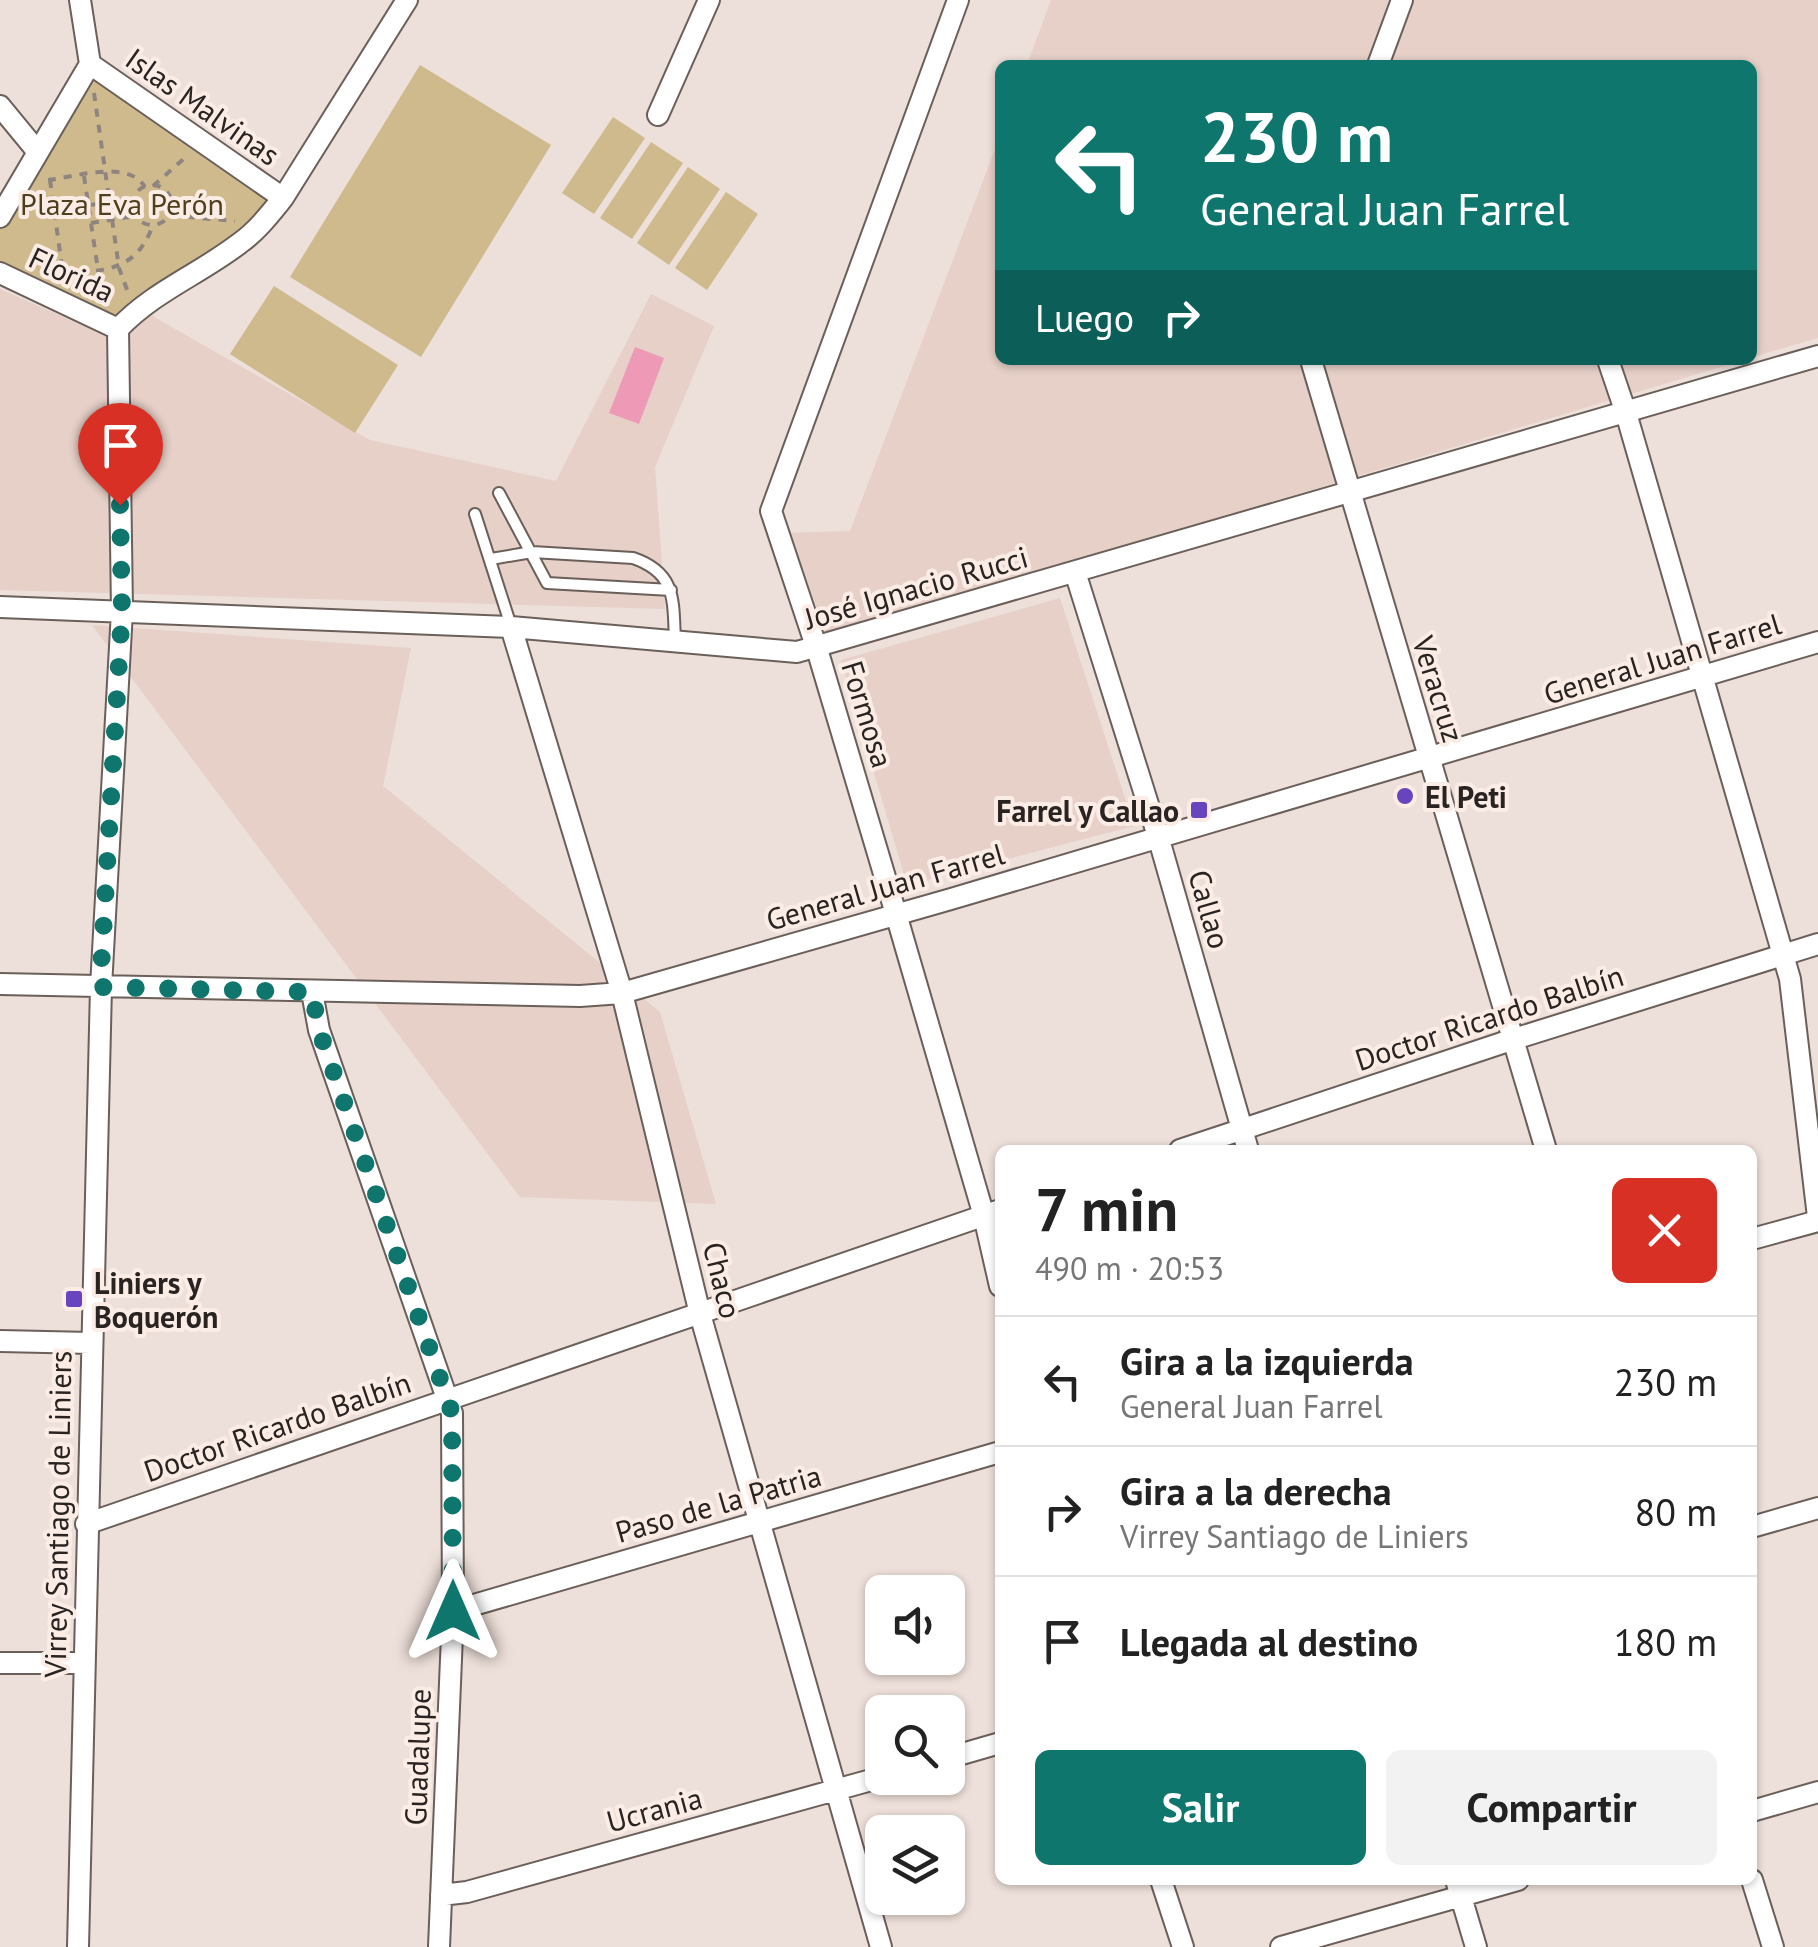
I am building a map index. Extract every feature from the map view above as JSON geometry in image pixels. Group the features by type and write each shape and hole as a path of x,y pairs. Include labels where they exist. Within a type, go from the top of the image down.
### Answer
{"street":[{"path":"0,217 90,64 80,0"},
{"path":"658,115 709,0"},
{"name":"Formosa","path":"958,0 772,505 774,522 818,649 896,914 992,1213 995,1240"},
{"path":"1380,60 1402,0"},
{"path":"118,329 150,298 242,242 266,220 401,3"},
{"name":"Islas Malvinas","path":"90,64 283,198"},
{"path":"0,106 37,151"},
{"name":"Florida","path":"0,273 118,329"},
{"name":"Virrey Santiago de Liniers","path":"78,1947 100,987 122,610 118,329"},
{"name":"José Ignacio Rucci","path":"0,607 511,627 797,652 1818,356"},
{"name":"Veracruz","path":"1311,365 1544,1145"},
{"path":"1610,365 1790,978 1818,1219 1757,1237"},
{"name":"Callao","path":"1075,572 1158,836 1245,1140"},
{"name":"Chaco","path":"511,627 622,992 700,1314 882,1947"},
{"name":"General Juan Farrel","path":"0,984 580,996 622,992 1818,642"},
{"name":"Doctor Ricardo Balbín","path":"1212,1145 1245,1140 1512,1040 1818,944"},
{"name":"Guadalupe","path":"312,992 319,1030 448,1398 453,1426 453,1611 439,1947"},
{"name":"Doctor Ricardo Balbín","path":"86,1524 992,1213"},
{"path":"0,1341 91,1343"},
{"name":"Paso de la Patria","path":"453,1611 995,1453"},
{"path":"1757,1526 1818,1508"},
{"path":"0,1663 83,1664"},
{"path":"965,1753 995,1744"},
{"name":"Ucrania","path":"441,1895 467,1892 865,1782"},
{"path":"1757,1810 1818,1792"},
{"path":"1163,1885 1182,1947"},
{"path":"1753,1885 1772,1947"},
{"path":"1281,1947 1459,1888 1476,1947"}],"lane":[{"path":"499,492 546,582 671,590"},
{"path":"474,514 511,627"},
{"path":"491,559 532,552 633,558 657,570 671,590 674,642"}],"path":[{"path":"90,64 119,268 134,312"},
{"path":"153,186 178,165 199,139"},
{"path":"19,184 50,180 84,176 106,173 128,172 145,186 169,194 172,210 167,219 153,226 136,254 119,268 62,274 50,180"},
{"path":"84,176 98,270"},
{"path":"145,186 133,201 135,216 153,226"},
{"path":"88,205 133,201"},
{"path":"172,210 218,221 266,220"},
{"path":"91,223 135,216"}],"shaded area":[{"path":"1051,0 1818,0 1818,338 1757,356 1757,60 1029,60"},
{"path":"995,149 995,365 1727,365 827,635 784,533 850,531"},
{"path":"0,289 111,338 149,314 370,440 556,481 651,294 714,326 655,467 665,609 0,590"},
{"path":"635,347 664,358 639,424 609,413"},
{"path":"1060,598 1134,826 907,885 841,660"},
{"path":"92,625 411,648 383,786 660,1012 716,1204 520,1197"}],"green space":[{"name":"Plaza Eva Perón","path":"90,64 283,198 118,329 0,273 0,217"},
{"path":"420,65 551,145 421,357 290,277"},
{"path":"613,117 645,138 594,214 562,193"},
{"path":"651,142 683,163 632,239 600,218"},
{"path":"688,167 720,189 669,265 637,243"},
{"path":"726,192 758,214 707,290 675,268"},
{"path":"274,286 398,365 355,433 230,354"}],"place":[{"name":"El Peti","path":"1405,796"},
{"name":"Farrel y Callao","path":"1199,810"},
{"name":"Liniers y Boquerón","path":"74,1299"}],"route":[{"path":"120,505 122,610 100,987 312,992 319,1030 452,1413 453,1611"}]}
